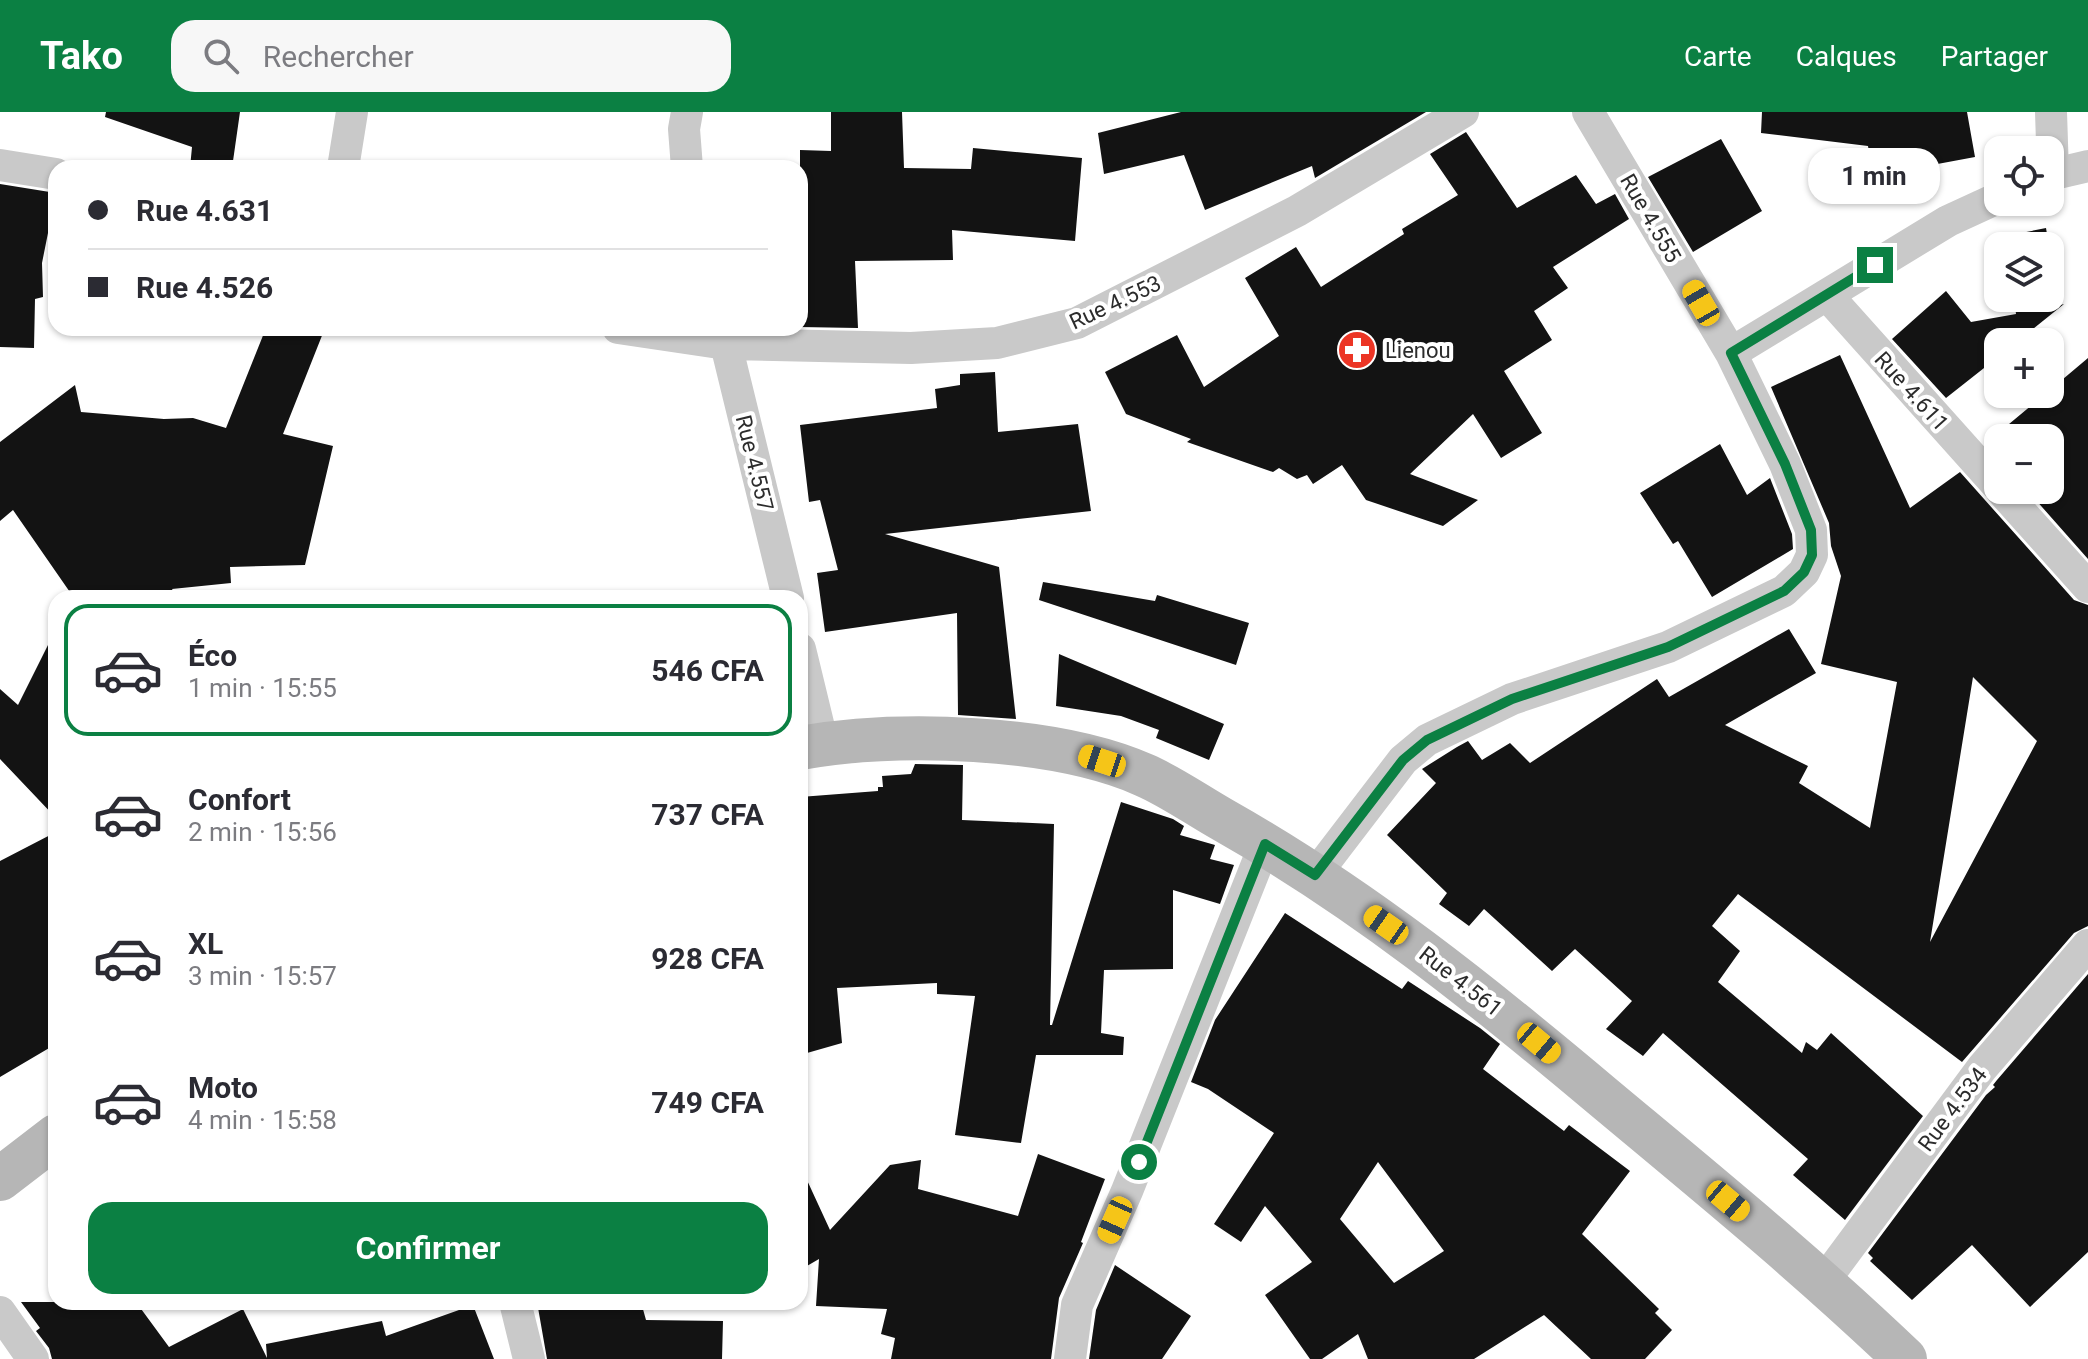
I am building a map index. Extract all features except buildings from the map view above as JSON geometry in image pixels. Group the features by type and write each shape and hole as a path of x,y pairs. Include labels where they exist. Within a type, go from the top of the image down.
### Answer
{"main road":[{"name":"Rue 4.561","path":"812,746 906,739 1014,743 1080,754 1144,775 1315,875 1434,959 1516,1023 1824,1281 1904,1359"},
{"path":"0,1179 48,1142"}],"street":[{"path":"344,160 352,112"},
{"path":"686,160 684,129 687,112"},
{"name":"Rue 4.553","path":"724,336 911,348 997,343 1077,323 1297,211 1463,112"},
{"name":"Rue 4.555","path":"1315,875 1403,760 1427,740 1512,699 1668,647 1784,591 1804,572 1812,555 1811,530 1785,464 1731,353 1588,112"},
{"path":"2051,112 2051,136"},
{"path":"0,165 48,173"},
{"path":"2064,171 2088,166"},
{"path":"1731,353 1948,221 1984,204"},
{"name":"Rue 4.611","path":"1827,295 1984,470"},
{"name":"Rue 4.557","path":"724,336 786,590"},
{"name":"Rue 4.611","path":"2014,504 2088,587"},
{"path":"808,714 812,746"},
{"path":"1070,1359 1077,1305 1127,1191 1265,844"},
{"name":"Rue 4.534","path":"1824,1281 1982,1068 2088,945"},
{"path":"517,1310 529,1359"},
{"path":"0,1312 33,1359"}],"place":[{"name":"Lienou","path":"1357,350"}],"route":[{"path":"1139,1162 1265,844 1315,875 1403,760 1427,740 1512,699 1668,647 1784,591 1804,572 1812,555 1811,530 1785,464 1731,353 1875,265"}]}
